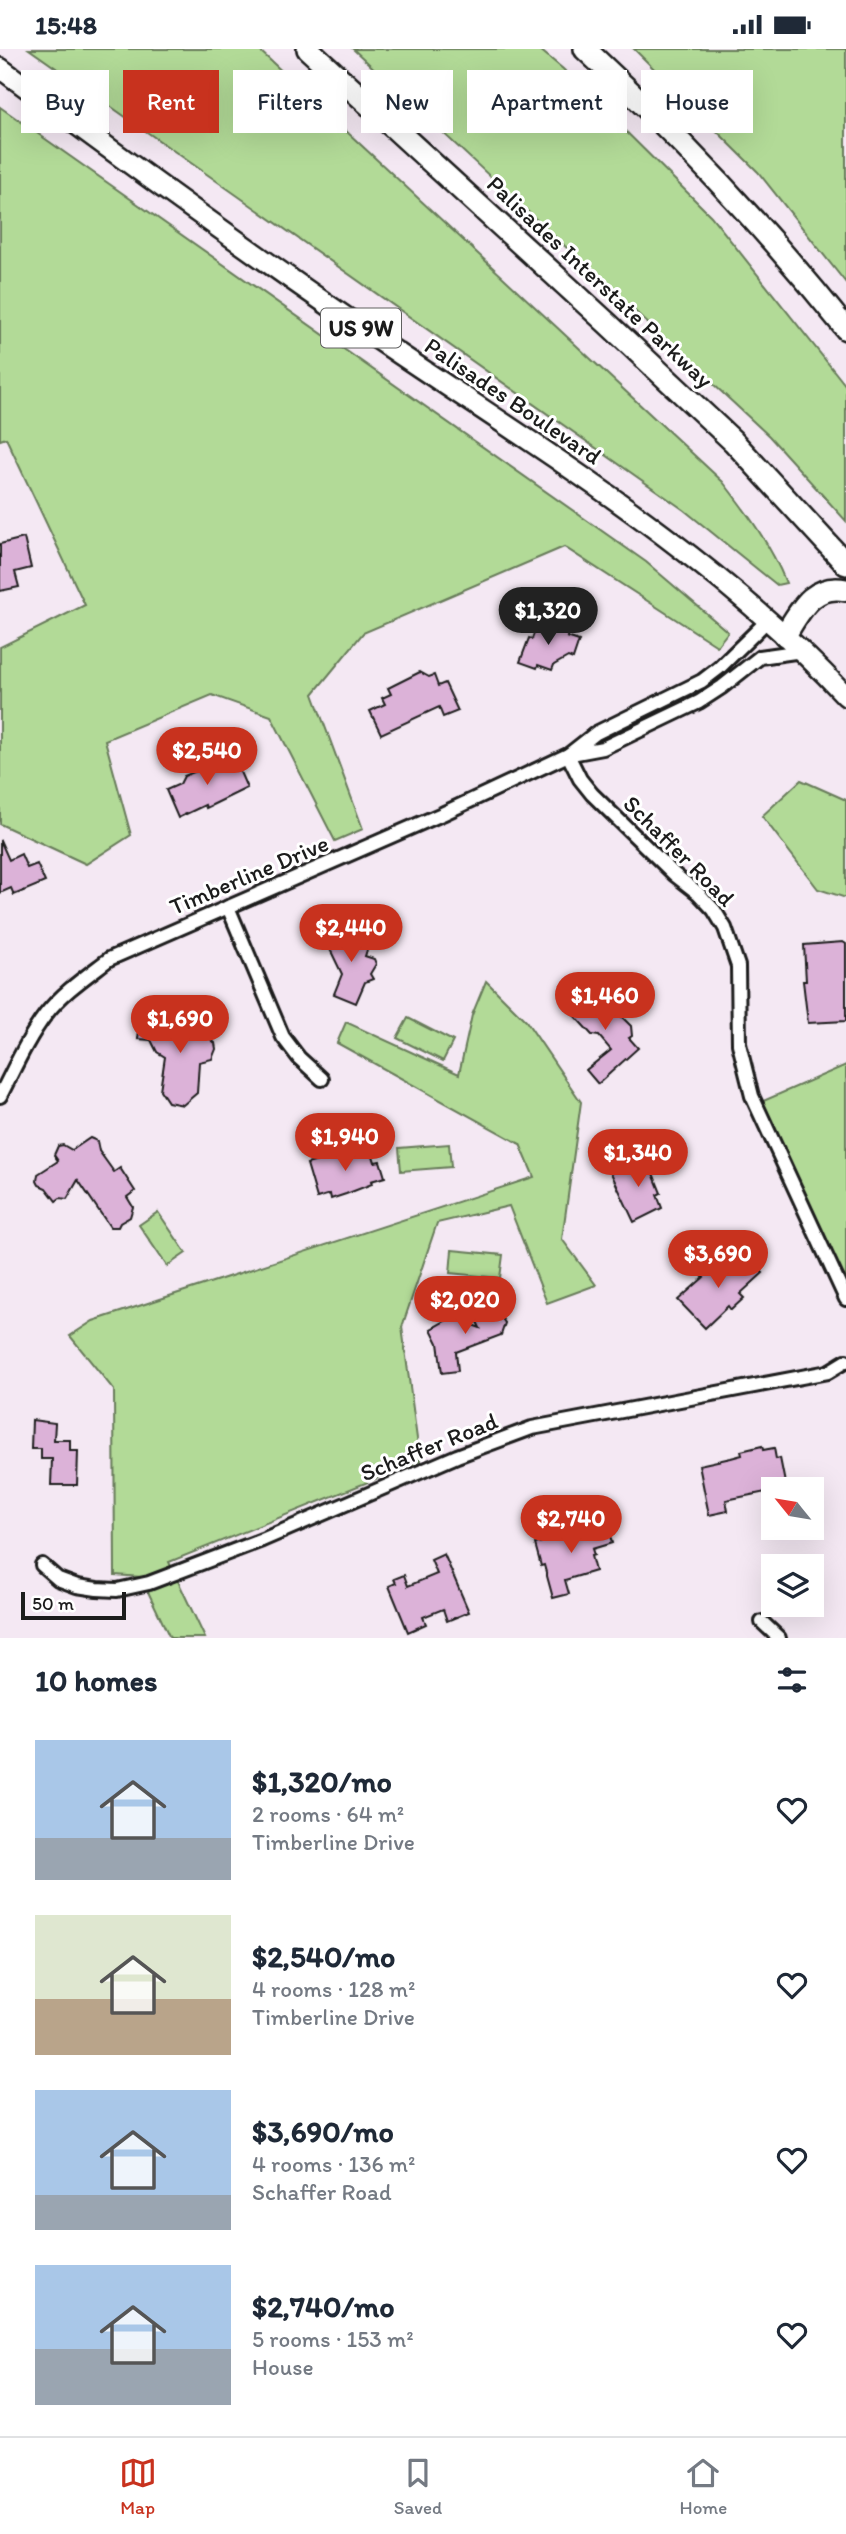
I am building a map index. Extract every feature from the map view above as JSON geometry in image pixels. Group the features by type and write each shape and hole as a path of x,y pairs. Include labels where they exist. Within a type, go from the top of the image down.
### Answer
{"highway":[{"name":"Palisades Interstate Parkway","path":"308,49 733,441 846,564"},
{"path":"585,49 710,172 846,320"},
{"path":"792,262 846,329"},
{"path":"785,635 814,595 830,588 846,590"}],"main road":[{"name":"Palisades Boulevard","path":"0,68 274,268 630,512 705,568 768,620 846,697"}],"street":[{"name":"Timberline Drive","path":"0,1096 32,1035 62,997 109,960 442,814 568,755 596,733 702,681 768,620"},
{"name":"Timberline Drive","path":"568,755 603,748 705,698 760,657 773,653 802,651"},
{"path":"612,725 620,740"},
{"name":"Schaffer Road","path":"568,755 580,779 592,794 698,893 714,910 725,928 738,966 740,1044 752,1095 846,1299"},
{"path":"228,907 283,1037 299,1058 322,1079"},
{"name":"Schaffer Road","path":"42,1565 58,1579 77,1586 117,1590 149,1583 262,1540 457,1456 532,1428 828,1371 846,1361"},
{"path":"762,1622 779,1638"}],"green space":[{"path":"29,49 258,49 281,70 233,70 233,133 347,132 723,482 758,530 786,583 777,585 684,510 148,133 219,133 219,70 123,70 123,115 109,105 109,70 59,70"},
{"path":"353,49 539,49 563,69 467,70 467,133 627,133 711,216 846,386 846,521 769,436 443,133 453,133 453,70 376,70"},
{"path":"634,49 846,49 846,283 758,172 719,133 753,133 753,70 655,70"},
{"path":"0,107 21,122 21,133 37,133 646,562 728,632 717,646 564,547 363,633 313,694 363,829 335,841 271,716 212,695 105,740 131,835 86,864 0,824 0,647 85,605 6,438 0,440"},
{"path":"801,780 846,800 846,898 818,889 762,816"},
{"path":"486,981 526,1021 581,1102 562,1239 596,1285 547,1303 509,1206 437,1223 402,1327 420,1461 169,1562 205,1638 170,1638 141,1577 115,1575 114,1390 70,1336 93,1321 534,1177 520,1144 337,1043 346,1022 459,1074 472,1015"},
{"path":"408,1018 453,1041 443,1061 397,1038"},
{"path":"846,1065 846,1282 761,1102"},
{"path":"449,1144 451,1167 401,1171 399,1148"},
{"path":"158,1212 186,1253 167,1266 139,1225"},
{"path":"452,1250 503,1255 500,1278 450,1273"}],"building":[{"path":"24,538 31,568 15,572 19,587 0,591 0,544"},
{"path":"538,622 568,633 567,637 579,641 573,659 568,657 554,665 552,670 520,662"},
{"path":"420,672 429,677 434,675 438,686 445,683 458,711 443,717 439,707 381,734 370,711 385,704 382,698 391,694 388,688"},
{"path":"233,756 247,788 178,818 166,790 180,784 184,776"},
{"path":"0,840 9,860 21,854 27,868 37,864 45,882 14,895 11,888 0,893"},
{"path":"348,926 352,934 356,932 368,947 365,956 374,959 376,964 370,974 373,979 365,982 356,1003 334,994 342,974 328,945 328,940 337,936 335,932"},
{"path":"846,944 846,1021 808,1023 803,981 806,981 804,945"},
{"path":"591,990 596,997 607,998 613,1006 618,1002 625,1011 620,1015 631,1026 632,1036 629,1038 638,1048 598,1084 586,1070 611,1050 599,1036 592,1035 571,1012 572,1006"},
{"path":"180,1015 198,1018 208,1032 207,1036 215,1043 216,1049 212,1059 199,1062 197,1093 183,1105 168,1102 160,1090 165,1057 157,1052 151,1040 138,1039 140,1022 167,1026"},
{"path":"90,1138 97,1141 99,1151 114,1172 120,1168 135,1191 127,1197 133,1207 130,1217 118,1227 110,1227 78,1180 67,1199 60,1198 56,1201 37,1181 38,1174 58,1161 54,1155 58,1146 63,1145 72,1150"},
{"path":"370,1146 375,1162 380,1161 385,1177 331,1199 330,1194 317,1198 307,1164"},
{"path":"646,1156 661,1193 657,1195 662,1208 634,1222 611,1173"},
{"path":"720,1257 737,1274 751,1260 763,1273 740,1294 744,1298 731,1310 728,1306 705,1328 678,1300 704,1277 698,1271 709,1260 713,1264"},
{"path":"487,1306 489,1311 501,1317 505,1323 501,1335 456,1352 458,1371 442,1373 438,1343 431,1329 452,1317 480,1328 473,1313"},
{"path":"32,1420 55,1423 54,1440 70,1440 70,1451 78,1451 77,1485 51,1485 52,1459 41,1459 41,1449 31,1449"},
{"path":"762,1446 763,1450 774,1448 776,1459 780,1458 784,1477 761,1477 761,1493 726,1500 728,1511 709,1515 699,1465 742,1455 741,1451"},
{"path":"591,1524 592,1527 597,1525 598,1528 607,1525 612,1543 592,1549 595,1571 565,1580 569,1594 553,1598 535,1544 564,1536 565,1531"},
{"path":"444,1554 469,1612 447,1621 443,1609 423,1617 426,1624 408,1632 389,1586 396,1583 394,1579 404,1575 408,1586 437,1574 431,1560"}]}
